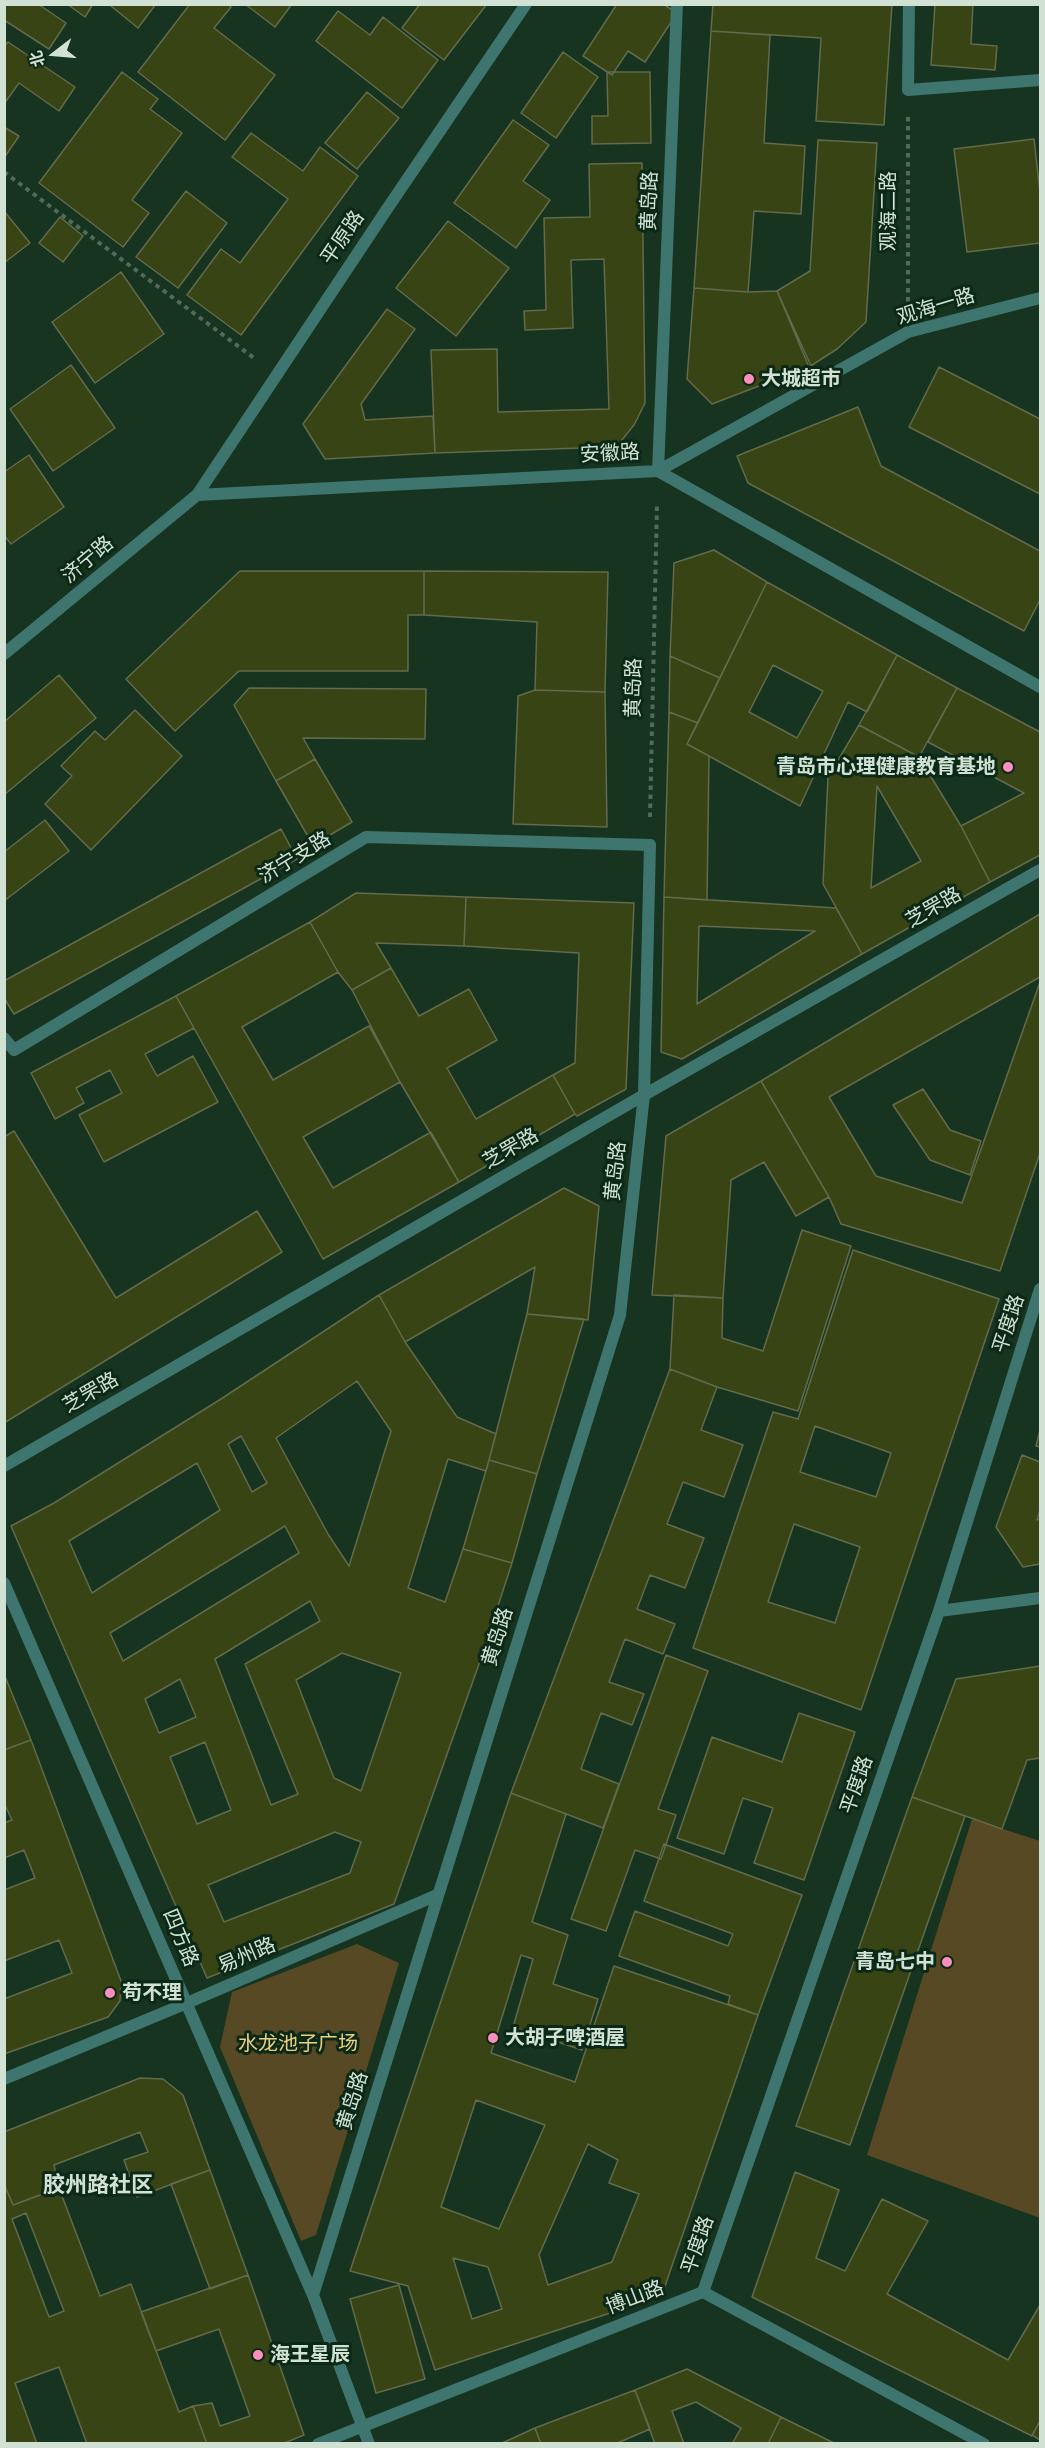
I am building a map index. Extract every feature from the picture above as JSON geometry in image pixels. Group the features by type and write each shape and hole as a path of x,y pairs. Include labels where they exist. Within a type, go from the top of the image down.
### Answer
{"street":[{"name":"平原路","path":"197,495 526,4"},
{"name":"黄岛路","path":"658,471 677,4"},
{"path":"909,4 908,90 1041,81"},
{"name":"观海一路","path":"658,471 908,332 1041,298"},
{"name":"安徽路","path":"197,495 658,471 1041,687"},
{"name":"济宁路","path":"4,654 197,495"},
{"name":"济宁支路","path":"4,1038 14,1050 366,837 650,845"},
{"name":"黄岛路","path":"313,2295 620,1315 644,1095 650,845"},
{"name":"芝罘路","path":"4,1466 644,1095 1041,870"},
{"name":"平度路","path":"703,2292 939,1611 1041,1288"},
{"name":"四方路","path":"4,1583 313,2295 369,2444"},
{"path":"939,1611 1041,1598"},
{"name":"易州路","path":"4,2079 187,2004 437,1895"},
{"path":"703,2292 984,2444"},
{"name":"博山路","path":"318,2444 703,2292"}],"path":[{"name":"观海二路","path":"908,90 908,332"},
{"path":"4,172 277,374"},
{"name":"黄岛路","path":"650,845 658,471"}],"green space":[{"path":"972,1819 1040,1841 1040,2218 867,2155"},
{"name":"水龙池子广场","path":"357,1944 399,1963 316,2235 301,2241 220,2047 232,1992"}],"building":[{"path":"4,4 38,4 66,23 49,49 4,20"},
{"path":"67,4 93,4 85,17"},
{"path":"112,4 156,4 138,28 111,6"},
{"path":"190,4 227,4 231,7 214,28 275,75 225,140 138,72"},
{"path":"245,4 292,4 275,27"},
{"path":"420,4 487,4 444,60 402,28"},
{"path":"617,4 663,4 677,13 645,62 628,51 612,75 583,56"},
{"path":"713,4 892,4 884,125 816,121 821,38 711,31"},
{"path":"935,4 973,4 971,44 997,46 995,70 931,65"},
{"path":"338,11 370,35 383,17 438,60 402,108 316,41"},
{"path":"711,31 770,35 764,143 805,146 801,214 754,211 748,292 694,288"},
{"path":"8,42 75,87 59,111 19,83 4,104 4,47"},
{"path":"563,52 598,77 556,138 521,113"},
{"path":"122,72 158,99 150,109 182,133 132,200 149,213 123,247 39,183"},
{"path":"607,72 650,72 651,143 592,144 592,116 608,116"},
{"path":"367,92 399,118 357,169 325,143"},
{"path":"513,120 549,145 523,181 550,200 516,248 454,203"},
{"path":"4,127 19,136 4,158"},
{"path":"251,133 303,171 320,147 358,176 241,335 187,295 221,249 240,263 288,199 232,157"},
{"path":"1034,139 1040,192 1040,243 967,252 954,149"},
{"path":"818,140 877,143 866,322 837,349 809,367 777,291 810,271"},
{"path":"642,163 645,403 634,425 621,441 609,447 435,453 431,350 497,349 498,412 609,409 604,259 571,260 573,328 525,330 524,311 546,310 544,218 590,217 589,164"},
{"path":"186,191 227,223 178,288 136,257"},
{"path":"4,211 30,243 4,263"},
{"path":"60,217 83,236 63,262 39,243"},
{"path":"448,221 509,268 456,336 396,288"},
{"path":"121,272 164,334 95,383 52,322"},
{"path":"694,288 748,292 777,291 811,366 712,404 687,379"},
{"path":"387,309 415,329 361,404 365,420 433,416 435,453 325,459 303,424"},
{"path":"71,365 115,428 53,471 10,409"},
{"path":"939,367 1040,419 1040,494 909,427"},
{"path":"858,407 881,466 1040,551 1040,600 1024,631 748,483 737,456"},
{"path":"29,455 64,507 11,544 4,535 4,472"},
{"path":"714,550 767,582 720,678 670,656 674,563"},
{"path":"240,571 424,571 424,615 408,615 408,671 239,671 175,731 126,679"},
{"path":"424,571 608,572 605,692 535,690 537,622 424,615"},
{"path":"767,582 897,655 867,712 848,702 800,806 687,744","holes":["773,665 823,691 797,738 749,712"]},
{"path":"897,655 957,688 919,757 859,725"},
{"path":"670,656 720,678 698,723 669,712"},
{"path":"59,675 96,718 4,795 4,722"},
{"path":"249,688 426,689 425,739 303,738 315,759 276,781 234,705"},
{"name":"青岛市心理健康教育基地","path":"957,688 1040,732 1040,855 990,882 961,826 1024,793 928,742"},
{"path":"535,690 605,692 607,827 513,824 518,696"},
{"path":"135,710 182,756 91,850 45,804 72,776 61,766 95,731 105,740"},
{"path":"669,712 698,723 687,744 709,756 707,900 664,897"},
{"path":"859,725 919,757 961,826 990,882 862,954 823,884 828,777","holes":["877,786 921,861 871,888"]},
{"path":"315,759 352,822 313,845 276,781"},
{"path":"45,820 69,851 4,901 4,852"},
{"path":"281,829 297,859 14,1014 4,998 4,981"},
{"path":"356,893 466,897 464,946 376,943 391,968 352,990 338,972 310,922"},
{"path":"466,897 634,903 626,1089 577,1116 575,1114 553,1075 575,1063 579,953 464,946"},
{"path":"664,897 836,908 862,954 682,1059 661,1052","holes":["699,926 815,931 697,1004"]},
{"path":"1040,914 1040,977 829,1097 876,1176 962,1203 1040,982 1040,1153 1000,1271 841,1224 829,1197 761,1081"},
{"path":"310,922 338,972 242,1027 273,1080 369,1026 400,1082 303,1137 333,1188 431,1132 459,1182 323,1259 176,996"},
{"path":"391,968 419,1016 469,989 497,1040 447,1068 476,1119 553,1075 575,1114 459,1182 400,1082 352,990"},
{"path":"176,996 194,1028 145,1054 157,1076 193,1056 218,1102 104,1162 79,1115 122,1093 110,1070 76,1088 84,1103 55,1119 31,1073"},
{"path":"761,1081 829,1197 796,1216 764,1162 731,1180 723,1298 652,1295 666,1136"},
{"path":"923,1089 950,1130 981,1141 970,1175 930,1160 893,1105"},
{"path":"14,1131 116,1298 257,1211 282,1252 4,1423 4,1137"},
{"path":"564,1188 599,1206 588,1320 527,1314 535,1267 405,1342 379,1295"},
{"path":"802,1230 851,1246 798,1411 717,1387 670,1369 674,1295 723,1298 722,1338 763,1351"},
{"path":"853,1250 999,1299 861,1710 693,1648 773,1412 798,1419","holes":["815,1426 891,1453 876,1497 800,1472","794,1524 860,1547 835,1623 768,1602"]},
{"path":"379,1295 405,1342 457,1417 496,1434 486,1471 448,1459 408,1588 445,1602 463,1549 512,1563 479,1664 394,1904 207,1978 11,1526 54,1503 221,1399","holes":["357,1381 391,1431 349,1566 328,1534 276,1438","241,1436 267,1483 252,1492 228,1444","197,1463 220,1510 92,1593 69,1541","285,1526 299,1553 123,1661 110,1633","310,1601 320,1621 245,1664 298,1794 271,1805 215,1659","342,1653 401,1673 361,1791 334,1778 296,1680","180,1679 196,1717 159,1733 145,1699","205,1742 231,1810 197,1824 170,1757","335,1832 361,1842 350,1873 224,1922 208,1885"]},
{"path":"527,1314 584,1319 537,1474 489,1460"},
{"path":"670,1369 717,1387 701,1430 743,1445 724,1497 683,1482 667,1524 704,1538 685,1588 650,1575 637,1609 675,1624 663,1654 625,1639 609,1682 644,1694 632,1725 601,1713 581,1769 619,1784 603,1828 511,1793"},
{"path":"1040,1430 1040,1447 1036,1446"},
{"path":"1022,1455 1040,1462 1040,1510 1037,1520 1040,1519 1040,1564 1023,1567 996,1527"},
{"path":"489,1460 537,1474 512,1563 463,1549"},
{"path":"666,1655 708,1671 658,1809 676,1815 661,1859 635,1850 606,1931 571,1919"},
{"path":"1040,1666 1040,1758 1027,1760 1002,1829 912,1797 956,1679"},
{"path":"4,1674 31,1740 4,1750"},
{"path":"799,1713 855,1732 804,1880 754,1863 773,1808 743,1798 724,1854 677,1838 712,1737 782,1762"},
{"path":"31,1740 121,1981 120,2001 108,2017 4,2054 4,1999 72,1973 59,1940 4,1961 4,1890 35,1878 24,1850 4,1858 4,1823 12,1820 4,1803 4,1750"},
{"path":"511,1793 566,1814 532,1922 568,1935 553,1984 598,1999 582,2050 513,2027 533,1959 521,1955 491,2053 575,2082 614,1966 758,2015 664,2289 650,2300 435,2370 408,2286 350,2271","holes":["476,2100 545,2125 499,2229 441,2207","588,2144 618,2160 609,2183 639,2194 612,2262 548,2285 539,2255","453,2258 488,2267 502,2309 472,2319"]},
{"path":"912,1797 965,1816 850,2145 796,2126"},
{"path":"664,1844 802,1895 758,2015 728,2004 730,1996 619,1956 635,1911 728,1946 733,1934 644,1901"},
{"path":"140,2078 163,2079 183,2095 210,2170 137,2197 124,2160 148,2152 140,2132 54,2165 59,2188 13,2205 4,2184 4,2132"},
{"path":"210,2170 248,2275 210,2289 171,2184"},
{"path":"795,2172 839,2190 816,2258 845,2271 882,2199 928,2221 887,2294 1008,2360 1040,2305 1040,2421 1032,2436 752,2297"},
{"path":"4,2184 13,2205 59,2188 100,2296 131,2284 179,2412 193,2406 207,2444 87,2444 59,2367 15,2383 37,2444 4,2444","holes":["26,2213 64,2311 49,2317 12,2219"]},
{"path":"248,2275 304,2435 282,2444 207,2444 193,2406 212,2403 220,2426 250,2416 219,2329 156,2351 141,2312"},
{"path":"399,2285 425,2379 376,2393 350,2299"},
{"path":"687,2369 781,2417 768,2444 732,2444 741,2428 696,2402 672,2411 684,2444 655,2444 635,2390"},
{"path":"635,2390 650,2429 615,2444 541,2444 535,2428"},
{"path":"781,2417 836,2444 768,2444"},
{"path":"1040,2421 1040,2440 1032,2435"},
{"path":"535,2428 541,2444 500,2444"}],"place":[{"name":"大城超市","path":"749,379"},
{"name":"青岛市心理健康教育基地","path":"1008,767"},
{"name":"青岛七中","path":"947,1962"},
{"name":"苟不理","path":"110,1993"},
{"name":"大胡子啤酒屋","path":"493,2038"},
{"name":"海王星辰","path":"258,2355"}],"district":[{"name":"胶州路社区","path":"98,2186"}]}
